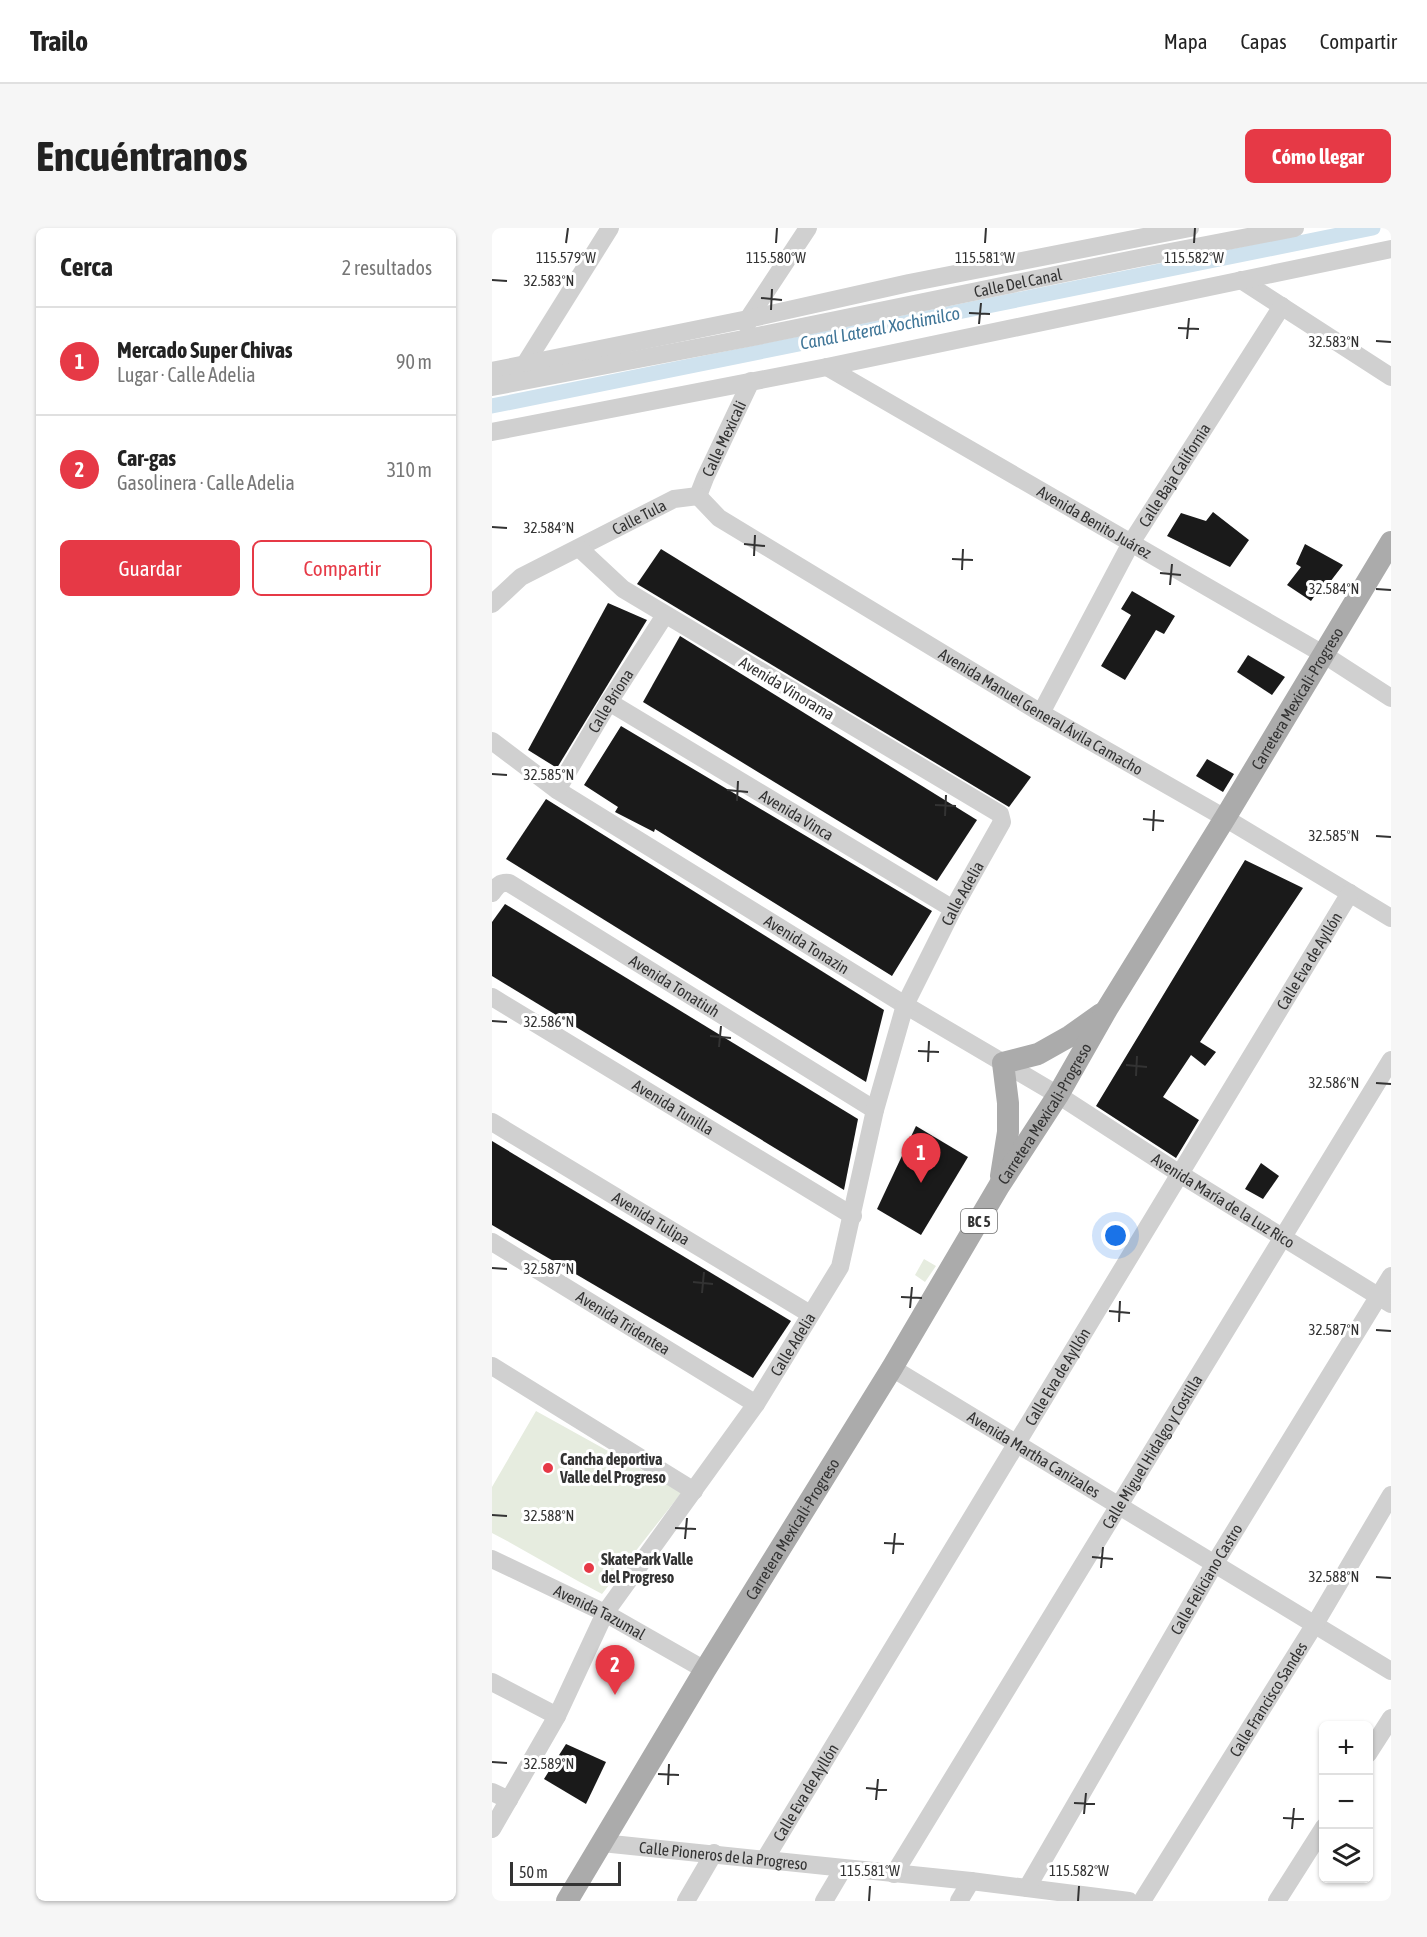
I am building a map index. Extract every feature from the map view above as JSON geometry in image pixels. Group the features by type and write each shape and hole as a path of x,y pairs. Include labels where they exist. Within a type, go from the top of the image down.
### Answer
{"main road":[{"name":"Carretera Mexicali-Progreso","path":"567,1901 705,1670 892,1368 999,1186 1058,1095 1107,1009 1391,542"},
{"path":"999,1186 1008,1132 1008,1103 1003,1063 1038,1054 1070,1036 1107,1009"}],"street":[{"path":"743,339 748,319 808,228"},
{"path":"1108,228 1139,258"},
{"path":"492,371 524,372 909,283 1190,228"},
{"name":"Calle Del Canal","path":"492,387 524,372 743,339 1296,228"},
{"path":"524,372 607,229"},
{"path":"492,432 827,367 1391,249"},
{"path":"1241,280 1391,377"},
{"name":"Calle Baja California","path":"1041,713 1131,543 1282,306"},
{"name":"Avenida Benito Juárez","path":"827,367 1323,654 1391,698"},
{"name":"Calle Mexicali","path":"698,496 750,381"},
{"name":"Calle Tula","path":"492,604 520,577 674,499 698,496"},
{"name":"Avenida Manuel General Ávila Camacho","path":"698,496 719,518 1041,713 1225,818 1391,918"},
{"name":"Avenida Vinorama","path":"579,548 623,589 1002,817"},
{"name":"Calle Briona","path":"557,790 609,702 665,615"},
{"name":"Avenida Vinca","path":"609,702 953,909"},
{"name":"Avenida Tonazin","path":"492,741 557,790 905,1005 1058,1095"},
{"name":"Calle Adelia","path":"492,1829 557,1716 604,1613 756,1404 840,1267 876,1110 905,1005 953,909 1002,822 1002,817"},
{"name":"Avenida Tonatiuh","path":"497,888 508,883 876,1110"},
{"name":"Calle Eva de Ayllón","path":"765,1859 1350,893"},
{"name":"Avenida Tunilla","path":"492,997 853,1216"},
{"name":"Calle Miguel Hidalgo y Costilla","path":"894,1874 1391,1060"},
{"name":"Avenida María de la Luz Rico","path":"1058,1095 1180,1174 1385,1301"},
{"name":"Avenida Tulipa","path":"492,1122 810,1314"},
{"name":"Avenida Tridentea","path":"492,1242 756,1404"},
{"name":"Calle Feliciano Castro","path":"1027,1888 1215,1563 1385,1301 1391,1276"},
{"path":"492,1366 694,1491"},
{"name":"Avenida Martha Canizales","path":"892,1368 1391,1671"},
{"name":"Calle Francisco Sandes","path":"1142,1901 1315,1624 1391,1495"},
{"name":"Avenida Tazumal","path":"492,1559 604,1613 705,1670"},
{"path":"492,1682 557,1716"},
{"path":"1373,1746 1391,1718"},
{"path":"492,1792 509,1800"},
{"path":"1277,1901 1322,1829"},
{"name":"Calle Pioneros de la Progreso","path":"602,1843 971,1881 1129,1901"},
{"path":"686,1901 714,1853"},
{"path":"824,1901 843,1869"},
{"path":"959,1901 971,1881"}],"shaded area":[{"path":"924,1259 936,1266 925,1282 915,1275"},
{"path":"536,1411 682,1492 602,1594 492,1533 492,1487"}],"building":[{"path":"1213,512 1249,540 1230,567 1167,536 1181,513 1206,521"},
{"path":"1305,544 1343,565 1330,582 1326,580 1311,601 1287,585 1301,567 1296,564"},
{"path":"661,549 1031,777 1009,807 637,584"},
{"path":"1132,591 1175,616 1164,634 1156,630 1125,680 1101,666 1131,615 1121,609"},
{"path":"608,603 647,620 557,768 528,750"},
{"path":"680,636 977,820 937,881 643,702"},
{"path":"1248,655 1285,677 1272,695 1237,672"},
{"path":"621,726 932,911 892,976 655,829 654,832 615,812 618,807 584,785"},
{"path":"1207,759 1234,774 1223,792 1196,776"},
{"path":"546,799 884,1010 866,1082 506,859"},
{"path":"1245,860 1303,888 1200,1042 1216,1052 1205,1066 1191,1055 1163,1097 1199,1120 1176,1158 1096,1106"},
{"path":"505,904 858,1119 844,1190 492,976 492,922"},
{"path":"916,1126 968,1157 921,1235 877,1209"},
{"path":"492,1141 791,1321 753,1378 492,1225"},
{"path":"1261,1163 1279,1176 1263,1199 1245,1189"},
{"path":"566,1744 606,1762 586,1804 544,1779"}],"waterway":[{"name":"Canal Lateral Xochimilco","path":"492,406 1373,228"}],"place":[{"name":"Mercado Super Chivas","path":"921,1183"},
{"name":"Cancha deportiva Valle del Progreso","path":"548,1468"},
{"name":"SkatePark Valle del Progreso","path":"589,1568"},
{"name":"Car-gas","path":"615,1695"}]}
